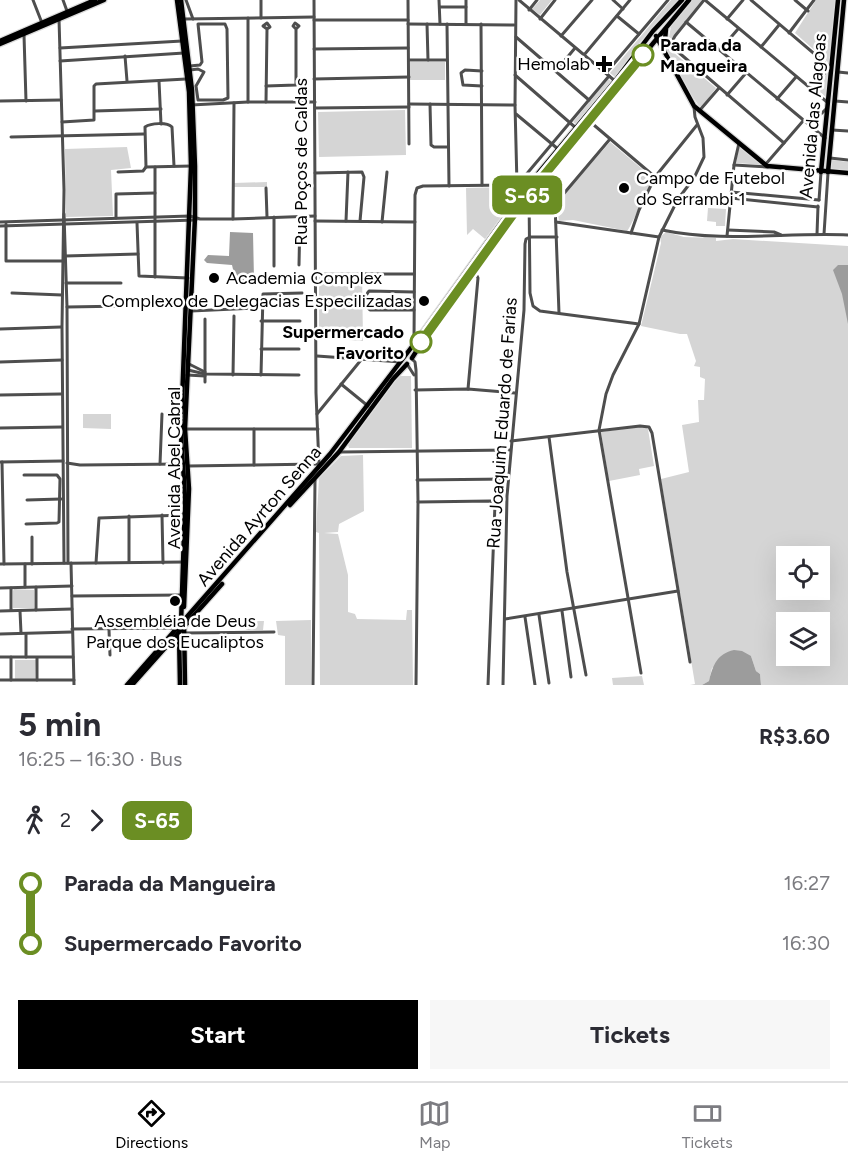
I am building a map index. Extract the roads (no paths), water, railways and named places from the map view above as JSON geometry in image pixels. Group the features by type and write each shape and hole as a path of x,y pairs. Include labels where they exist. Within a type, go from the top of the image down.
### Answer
{"main road":[{"path":"1,42 94,1 104,0"},
{"name":"Avenida Abel Cabral","path":"179,0 191,105 194,219 183,429 187,515 182,628"},
{"name":"Avenida Ayrton Senna","path":"553,160 558,149 653,31 682,0"},
{"name":"Avenida Ayrton Senna","path":"132,685 339,452 395,376 413,358 424,334 528,191 689,0"},
{"name":"Avenida das Alagoas","path":"821,172 825,138 834,101 834,75 830,67 838,0"},
{"name":"Avenida das Alagoas","path":"828,172 832,130 828,105 840,43 844,0"},
{"name":"Avenida Abel Cabral","path":"181,20 182,41 190,68 189,78"},
{"path":"1,42 24,35 43,24"},
{"path":"659,25 666,28 664,51"},
{"path":"653,31 694,106 768,166 848,173"},
{"name":"Avenida Ayrton Senna","path":"128,685 182,628 368,406 403,358 474,270 528,191"},
{"name":"Avenida Abel Cabral","path":"183,429 188,370 188,309"},
{"path":"407,364 403,358 410,355 413,358"},
{"path":"180,685 182,628"},
{"path":"182,628 185,685"}],"street":[{"path":"33,0 43,24"},
{"path":"63,0 68,14"},
{"path":"186,0 193,19"},
{"path":"261,0 261,18"},
{"name":"Rua Poços de Caldas","path":"314,0 319,466"},
{"path":"408,0 410,144"},
{"path":"440,0 440,24"},
{"path":"466,0 466,24"},
{"path":"517,0 615,81"},
{"path":"517,0 515,25 517,184"},
{"path":"529,10 537,0"},
{"path":"540,19 555,0"},
{"path":"561,36 592,0"},
{"path":"613,0 623,9"},
{"path":"584,55 630,0"},
{"path":"517,184 589,100 668,0"},
{"path":"784,143 671,47 672,39 705,0 828,105 809,126"},
{"path":"727,19 743,0"},
{"path":"751,0 830,67 811,89"},
{"path":"795,0 808,10"},
{"path":"789,33 814,0"},
{"path":"440,7 466,7"},
{"path":"617,16 639,34"},
{"path":"58,18 64,212 64,394 68,563"},
{"path":"248,18 248,102"},
{"path":"181,20 261,18 515,25"},
{"path":"686,22 825,138"},
{"path":"198,24 225,24 228,98 198,100 196,86 204,72 190,68 202,62 198,24"},
{"path":"427,24 428,60"},
{"path":"447,24 449,186"},
{"path":"481,24 482,185"},
{"path":"761,47 779,24"},
{"path":"720,50 738,28"},
{"path":"266,102 267,29"},
{"path":"266,86 296,85 296,29"},
{"path":"0,34 1,42"},
{"path":"24,35 26,101"},
{"path":"516,37 589,100"},
{"path":"60,48 182,41"},
{"path":"840,43 848,44"},
{"path":"314,49 408,48"},
{"path":"556,71 574,48"},
{"path":"60,61 185,52"},
{"path":"125,56 127,82"},
{"path":"409,60 447,60"},
{"path":"482,71 463,70 461,73 461,82 465,86 482,86"},
{"path":"727,94 746,72"},
{"path":"834,75 848,73"},
{"path":"515,75 576,128"},
{"path":"314,79 409,77"},
{"path":"777,99 796,77"},
{"path":"62,122 93,121 95,118 95,84 189,78"},
{"path":"159,81 161,124"},
{"path":"700,110 719,88"},
{"path":"0,100 61,100"},
{"path":"834,101 848,102"},
{"path":"191,105 315,102"},
{"path":"232,219 234,103"},
{"path":"315,108 430,104 515,105"},
{"path":"430,104 431,145 448,147"},
{"path":"640,673 611,517 599,430 606,394 613,375 639,324 662,230 678,199 694,178 704,157 703,138 697,125 694,106"},
{"path":"95,111 161,109"},
{"path":"516,114 558,149"},
{"path":"588,120 655,177"},
{"path":"734,165 768,166 803,121"},
{"path":"146,167 144,134 147,125 161,124 171,125 174,166"},
{"path":"631,233 655,177 697,125"},
{"path":"832,130 848,131"},
{"path":"11,137 144,134"},
{"path":"610,139 555,206 558,313 639,324"},
{"path":"727,236 734,165 739,143"},
{"path":"830,158 848,160"},
{"path":"118,172 143,171 146,167 193,166"},
{"path":"155,167 155,277"},
{"path":"346,222 348,172"},
{"path":"315,173 361,172 364,175 360,221"},
{"path":"382,222 387,172"},
{"name":"Avenida das Alagoas","path":"817,234 821,172"},
{"name":"Avenida das Alagoas","path":"824,234 828,172"},
{"path":"414,344 414,222 417,188 441,184 449,186 517,184 528,191"},
{"path":"266,188 267,217"},
{"name":"Rua Joaquim Eduardo de Farias","path":"528,191 531,300 533,306 540,311 558,313"},
{"path":"732,192 819,200"},
{"path":"116,219 116,194 156,193"},
{"path":"731,198 818,207"},
{"path":"0,224 156,217 232,219 267,217 315,218 346,222 414,222"},
{"path":"274,218 274,266"},
{"path":"299,265 300,218"},
{"path":"64,222 137,223 194,219"},
{"path":"556,222 660,237"},
{"path":"137,223 138,274 147,277 190,278"},
{"path":"6,224 6,261 64,261"},
{"path":"662,230 682,234 727,236 848,235"},
{"path":"728,230 774,232 781,235"},
{"path":"530,237 557,237"},
{"name":"Rua Joaquim Eduardo de Farias","path":"502,685 508,479 524,311 525,241 530,237"},
{"path":"64,256 138,254"},
{"path":"468,389 478,278 474,270"},
{"path":"364,274 414,274"},
{"path":"65,285 121,283"},
{"path":"414,292 373,291 367,293 366,303 368,309 414,310"},
{"path":"12,293 64,295"},
{"path":"261,375 261,321 264,293 302,293"},
{"path":"64,307 256,308"},
{"path":"233,375 234,316"},
{"path":"205,319 206,382"},
{"path":"261,321 300,321"},
{"path":"0,329 64,327"},
{"path":"414,333 424,334"},
{"path":"261,348 299,349"},
{"path":"317,356 361,360 403,358"},
{"path":"413,358 416,380 418,502 416,685"},
{"path":"0,362 64,360"},
{"path":"317,414 361,360"},
{"path":"407,364 416,380"},
{"path":"188,370 206,374 298,375"},
{"path":"188,370 206,374"},
{"path":"341,384 368,406"},
{"path":"415,390 468,389 515,393"},
{"path":"0,395 64,394"},
{"path":"26,524 58,523 65,462 62,427 64,394"},
{"path":"160,464 162,414"},
{"path":"511,441 644,426 651,430 660,495 690,662"},
{"path":"0,428 62,427"},
{"path":"183,429 318,429"},
{"path":"254,429 254,465"},
{"path":"549,436 564,548 586,675"},
{"path":"339,452 477,448 510,450"},
{"path":"185,562 2,564 1,462 65,462 80,465 319,466"},
{"path":"24,475 58,476 72,586 74,685"},
{"path":"313,685 315,479"},
{"path":"416,480 508,479"},
{"path":"27,500 62,499"},
{"path":"418,502 493,502 495,505 489,684"},
{"path":"162,515 163,563"},
{"path":"96,563 99,518 187,515"},
{"path":"129,516 129,563"},
{"path":"32,537 32,564"},
{"path":"24,564 25,587"},
{"path":"0,588 72,586"},
{"path":"36,587 36,610"},
{"path":"11,588 11,611"},
{"path":"505,619 678,591"},
{"path":"72,596 183,595"},
{"path":"0,611 72,609"},
{"path":"20,611 21,634"},
{"path":"562,611 571,677"},
{"path":"539,615 549,683"},
{"path":"525,617 535,685"},
{"path":"0,634 182,628 274,632"},
{"path":"110,629 110,655"},
{"path":"26,633 26,657"},
{"path":"0,657 73,657"},
{"path":"11,657 11,680"},
{"path":"36,657 36,680"},
{"path":"0,680 21,683 36,680 74,680"}],"place":[{"name":"Parada da Mangueira","path":"643,55"},
{"name":"Hemolab","path":"604,64"},
{"name":"Campo de Futebol do Serrambi 1","path":"624,188"},
{"name":"Academia Complex","path":"214,278"},
{"name":"Complexo de Delegacias Especilizadas","path":"424,301"},
{"name":"Supermercado Favorito","path":"421,342"},
{"name":"Assembléia de Deus Parque dos Eucaliptos","path":"175,601"}]}
